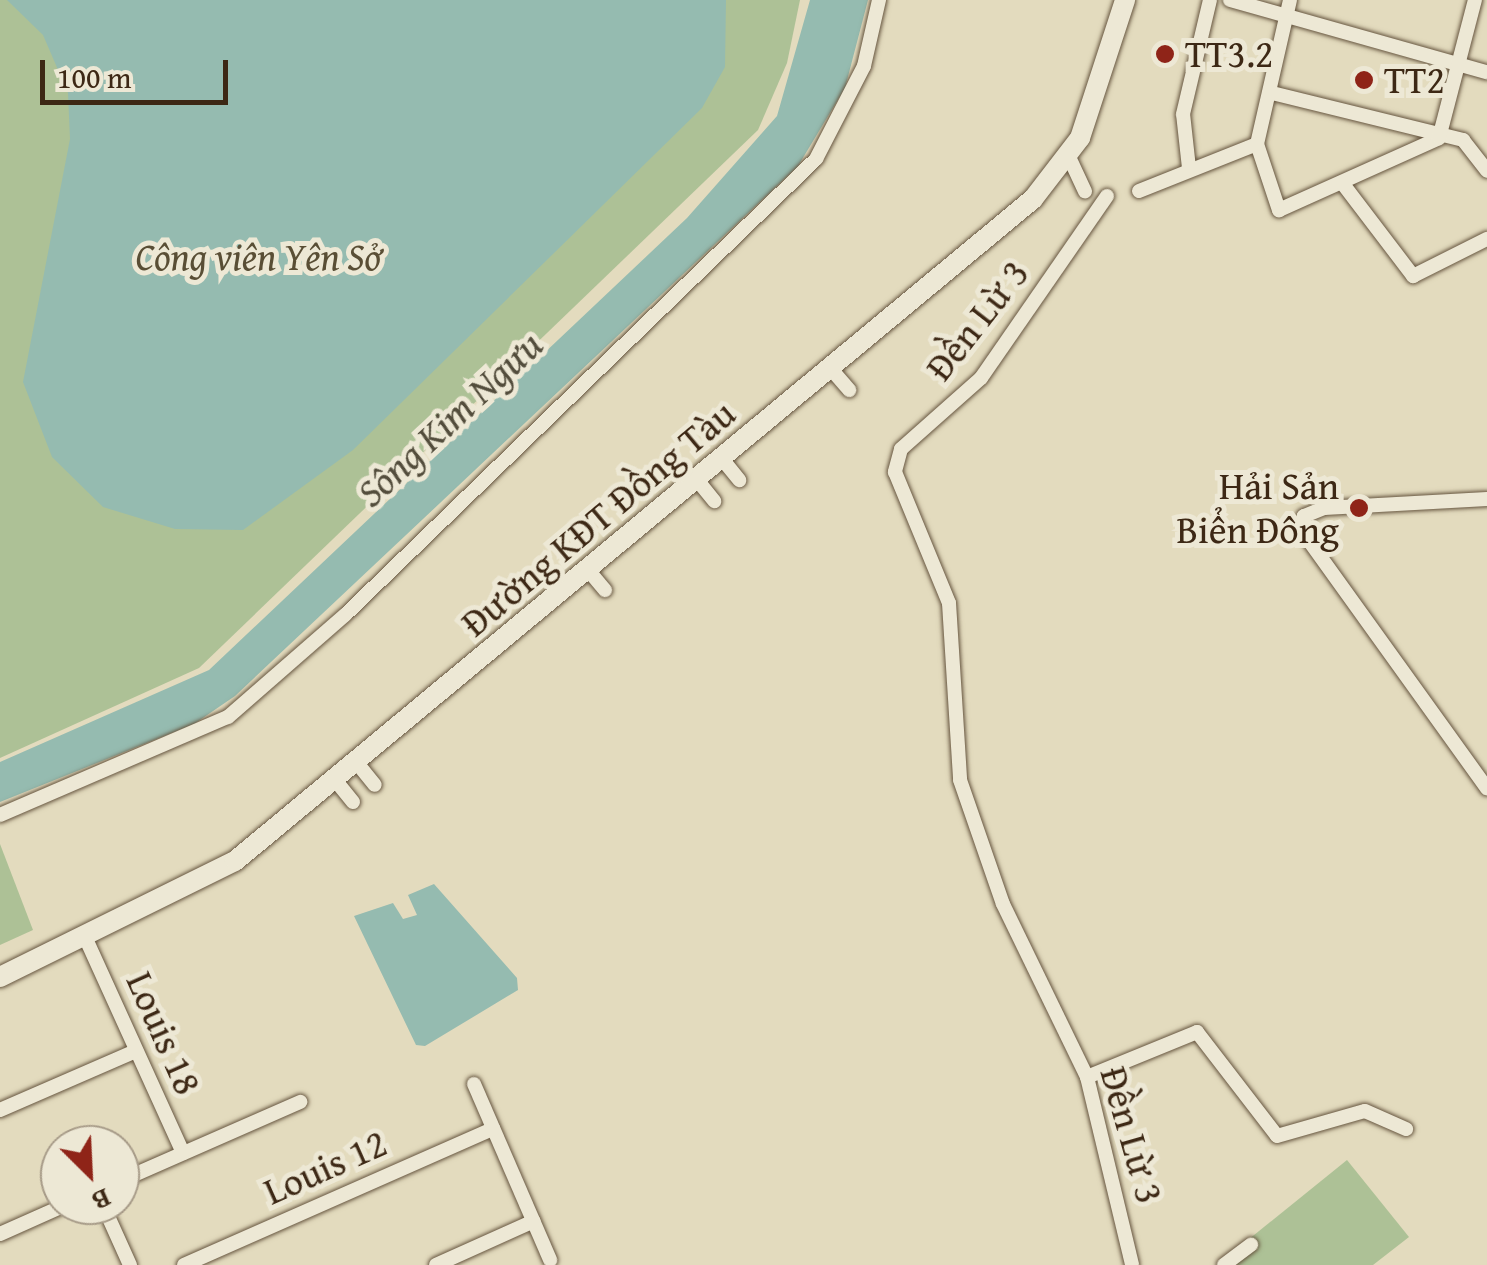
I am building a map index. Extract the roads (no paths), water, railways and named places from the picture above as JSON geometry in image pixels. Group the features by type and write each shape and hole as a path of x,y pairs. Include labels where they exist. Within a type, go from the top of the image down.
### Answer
{"main road":[{"name":"Đường KĐT Đồng Tàu","path":"0,977 86,939 235,861 1034,199 1069,157 1125,0"}],"street":[{"path":"0,815 228,716 345,615 816,159 864,66 879,0"},
{"path":"1190,168 1182,114 1210,0"},
{"path":"1230,0 1288,8 1487,72"},
{"path":"1288,8 1272,93 1257,144 1279,210 1439,138 1475,0"},
{"path":"1272,93 1439,138 1463,140 1487,171"},
{"path":"1139,191 1257,144"},
{"path":"1069,157 1084,192"},
{"path":"1343,184 1420,278 1487,239"},
{"name":"Đền Lừ 3","path":"1107,196 981,378 901,449 895,472 949,603 960,780 1033,972 1088,1077 1132,1265"},
{"path":"831,369 848,390"},
{"path":"723,460 740,480"},
{"path":"698,481 714,501"},
{"path":"1487,499 1324,508 1304,516 1302,531 1487,788"},
{"path":"589,571 605,590"},
{"path":"357,763 374,786"},
{"path":"336,781 352,802"},
{"name":"Louis 18","path":"86,939 184,1153"},
{"path":"1088,1077 1196,1032 1278,1136 1364,1111 1406,1129"},
{"path":"0,1110 136,1050"},
{"path":"474,1084 550,1260"},
{"path":"140,1172 300,1102"},
{"name":"Louis 12","path":"184,1265 494,1129"},
{"path":"0,1234 40,1216"},
{"path":"436,1265 534,1221"},
{"path":"112,1225 130,1265"},
{"path":"1224,1265 1250,1245"}],"water":[{"name":"Công viên Yên Sở","path":"7,0 726,0 725,67 702,108 353,450 243,530 175,529 103,507 52,457 23,382 70,139 68,93 43,35"},
{"path":"810,0 868,0 845,88 798,166 235,696 194,724 0,802 0,762 209,670 687,218 777,116"},
{"path":"434,884 517,978 518,990 425,1046 416,1045 354,916 393,903 403,919 417,915 408,895"}],"place":[{"name":"TT3.2","path":"1165,54"},
{"name":"TT2","path":"1364,80"},
{"name":"Hải Sản Biển Đông","path":"1359,508"}],"water label":[{"name":"Sông Kim Ngưu","path":"449,418"}]}
